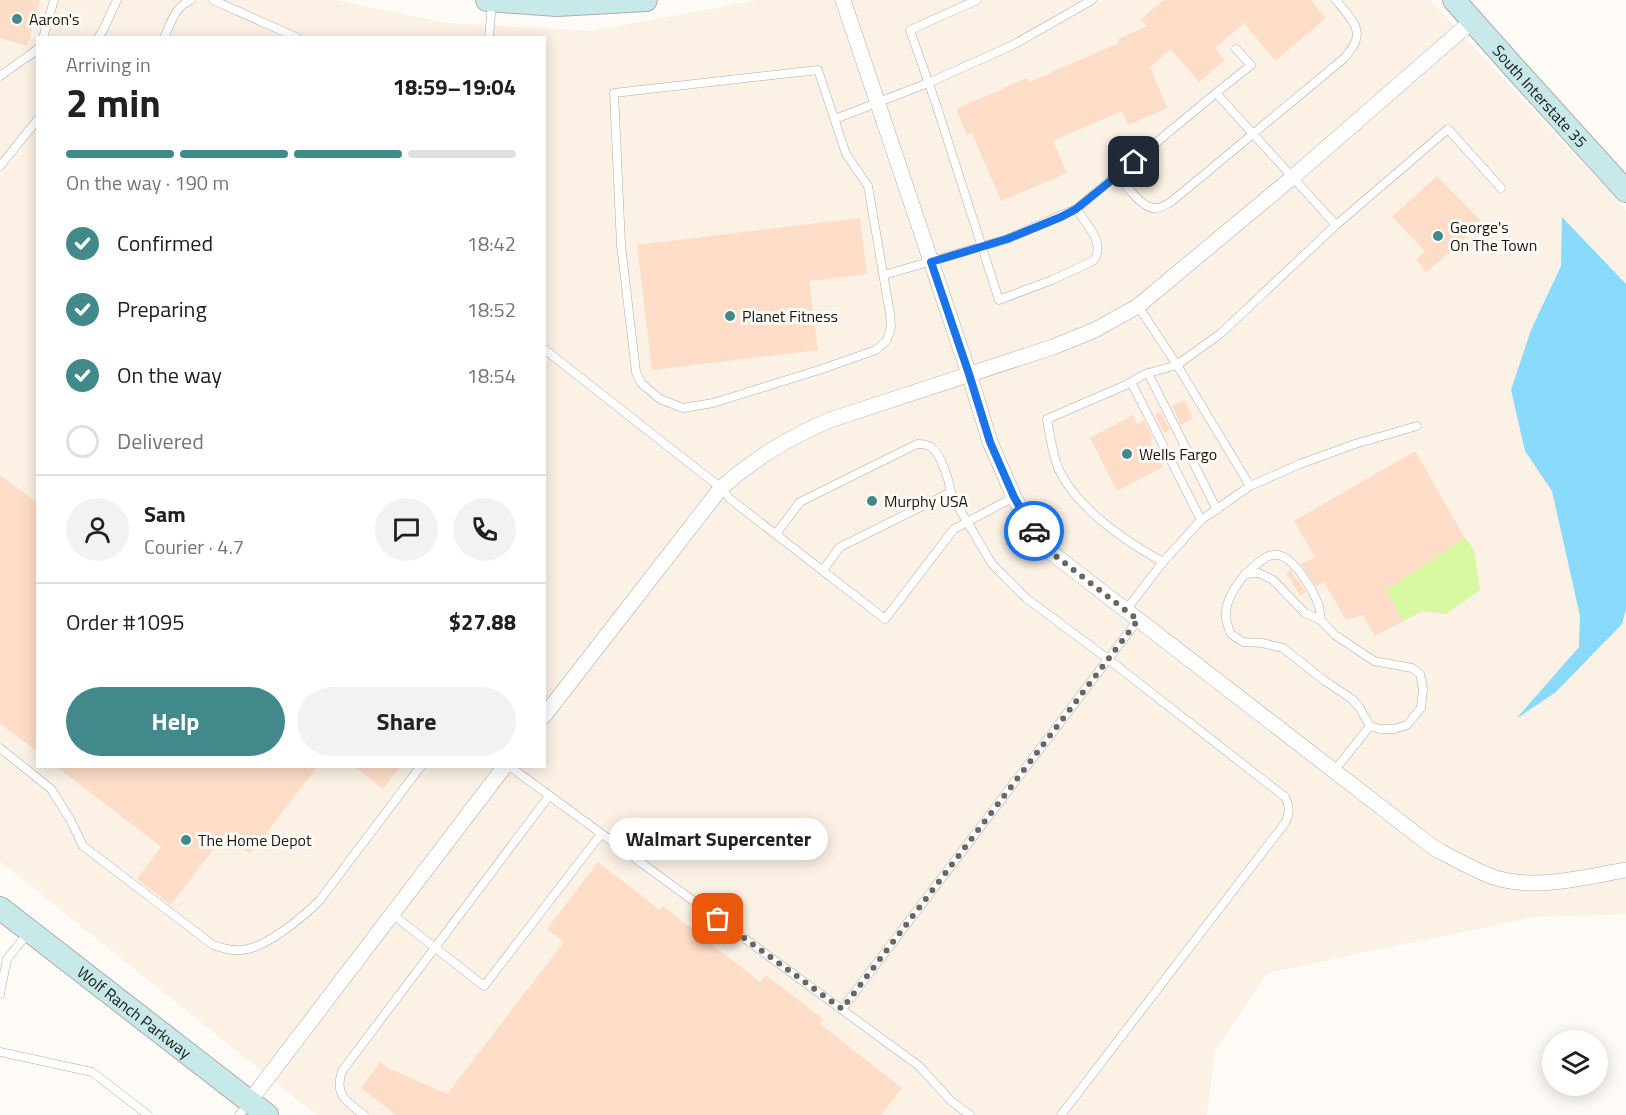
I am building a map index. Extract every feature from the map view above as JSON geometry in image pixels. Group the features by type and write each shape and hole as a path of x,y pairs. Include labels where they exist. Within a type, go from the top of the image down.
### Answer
{"street":[{"path":"487,0 557,5 646,0"},
{"path":"843,0 990,442 1029,525 1048,550 1434,848 1468,867 1495,878 1527,883 1564,881 1626,870"},
{"name":"South Interstate 35","path":"1454,0 1626,191"},
{"path":"546,713 721,488 745,467 773,448 830,420 1053,347 1095,330 1138,306 1293,177 1472,21"},
{"path":"252,1111 392,914 505,768"},
{"name":"Wolf Ranch Parkway","path":"0,908 252,1111"}],"lane":[{"path":"43,36 54,0"},
{"path":"99,36 117,0"},
{"path":"165,36 178,8 191,0"},
{"path":"213,0 294,36"},
{"path":"489,36 492,0"},
{"path":"977,0 910,30 999,300 1052,280 1093,261 1099,249 1096,239 1076,209"},
{"path":"835,119 928,83 1013,45 1092,0"},
{"path":"1117,175 1143,204 1161,208 1171,202 1354,48 1358,34 1354,22 1336,0"},
{"path":"884,276 1007,239 1076,209 1251,65 1236,49"},
{"path":"0,76 36,50"},
{"path":"818,70 835,119 846,154 868,186 891,327 887,340 876,350 713,403 683,408 660,399 641,383 636,372 621,245 614,93 818,70"},
{"path":"1216,93 1336,225"},
{"path":"0,166 36,121"},
{"path":"1162,562 1110,527 1077,497 1059,472 1047,419 1148,373 1177,364 1220,334 1336,225 1448,129 1501,188"},
{"path":"1138,306 1177,364 1250,486"},
{"path":"546,351 721,488 730,499 885,619 954,529 1014,497"},
{"path":"1148,373 1217,510"},
{"path":"1131,382 1201,520"},
{"path":"842,1009 1108,659 1162,562 1201,520 1250,486 1300,464 1417,426"},
{"path":"776,534 800,502 917,444 927,445 934,449 948,476 951,492 992,564 1026,598 1285,797 1289,805 1289,814 1285,823 1061,1115"},
{"path":"823,570 840,547 951,492"},
{"path":"1245,574 1259,573 1274,580 1305,613 1321,620 1335,635 1374,661 1412,668 1420,674 1424,689 1421,708 1407,726 1380,729 1370,726 1352,699 1283,648 1262,643 1243,642 1231,634 1225,616 1235,586 1245,574 1273,555 1284,556 1292,562 1320,608 1321,620"},
{"path":"1334,771 1370,726"},
{"path":"0,748 51,789 70,819 83,846 213,945 228,950 243,951 279,933 320,900 419,768"},
{"path":"510,768 919,1066 951,1101 970,1115"},
{"path":"364,1115 348,1103 340,1092 338,1083 342,1071 549,796"},
{"path":"392,914 484,986 601,834"},
{"path":"0,994 8,959 30,932"},
{"path":"0,1052 92,1072 148,1115"}],"shaded area":[{"path":"0,0 336,0 446,23 592,31 758,0 1430,0 1626,210 1626,914 1534,917 1267,973 1215,1050 1207,1115 318,1115 0,861"}],"green space":[{"path":"1465,538 1474,549 1480,590 1446,614 1423,611 1403,621 1386,590"}],"water":[{"path":"1562,217 1626,284 1626,609 1622,624 1556,692 1516,719 1579,647 1580,616 1552,491 1525,451 1511,390 1531,330 1561,266"}],"building":[{"name":"Aaron's","path":"0,0 40,0 27,46 0,38"},
{"path":"1164,0 1311,0 1326,18 1275,61 1244,23 1215,48 1225,60 1199,82 1171,49 1150,67 1167,108 1128,125 1122,111 1053,141 1067,173 1001,201 972,133 967,135 956,109 1027,78 1029,82 1119,43 1118,39 1147,26 1141,19"},
{"name":"George's On The Town","path":"1437,176 1482,222 1426,273 1416,259 1425,251 1392,217"},
{"name":"Planet Fitness","path":"860,218 867,274 809,281 818,350 652,370 637,245"},
{"path":"1184,400 1193,418 1181,425 1172,406"},
{"path":"1161,412 1170,430 1164,433 1155,415"},
{"name":"Wells Fargo","path":"1133,415 1137,424 1144,421 1153,439 1150,441 1163,467 1117,491 1090,438"},
{"path":"1415,451 1465,538 1386,590 1403,621 1375,636 1363,615 1346,620 1324,582 1316,586 1301,564 1315,557 1294,521"},
{"path":"0,475 36,502 36,751 0,724"},
{"path":"1290,570 1306,592 1300,596 1286,573"},
{"name":"The Home Depot","path":"59,768 316,768 250,854 225,834 171,905 137,879 161,847"},
{"path":"357,768 399,768 383,789"},
{"path":"598,862 660,910 663,906 760,982 766,975 823,1019 820,1024 902,1088 881,1115 396,1115 361,1088 380,1062 390,1069 447,1094 564,942 547,929"}],"way so far":[{"path":"718,919 842,1009 1138,620 1048,550 1034,531"}],"place":[{"name":"Aaron's","path":"17,19"},
{"name":"George's On The Town","path":"1438,236"},
{"name":"Planet Fitness","path":"730,316"},
{"name":"Wells Fargo","path":"1127,454"},
{"name":"Murphy USA","path":"872,501"},
{"name":"The Home Depot","path":"186,840"},
{"name":"Walmart Supercenter","path":"718,919"}],"route":[{"path":"1034,531 1014,497 990,442 931,262 1007,239 1061,217 1076,209 1134,162"}]}
